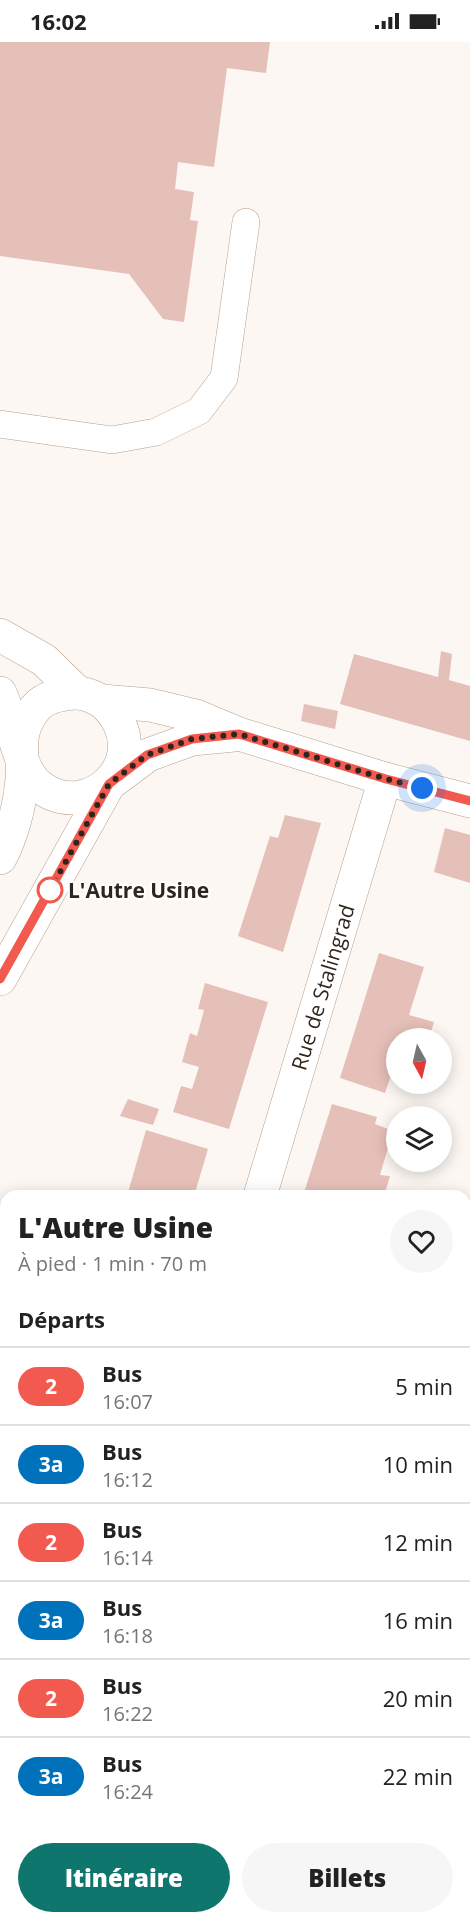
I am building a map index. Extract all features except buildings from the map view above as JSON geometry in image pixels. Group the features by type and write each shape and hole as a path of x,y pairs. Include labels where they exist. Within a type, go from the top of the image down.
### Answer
{"street":[{"path":"0,635 44,660 118,718 125,741 122,764 0,979"},
{"path":"0,693 26,770 37,785 54,794 74,798 92,794 109,784 147,755 192,739 239,734"},
{"path":"0,858 18,806 22,778 20,750 23,728 35,707 55,695 150,705 196,716 239,734 386,779 470,801"},
{"name":"Rue de Stalingrad","path":"262,1190 386,779"}],"lane":[{"path":"0,424 112,440 156,432 199,411 224,378 246,222"}],"bus line":[{"name":"2","path":"0,979 109,784 147,755 192,739 239,734 386,779 470,801"}],"place":[{"name":"L'Autre Usine","path":"50,890"}],"route":[{"path":"50,890 109,784 147,755 192,739 239,734 422,788"}]}
